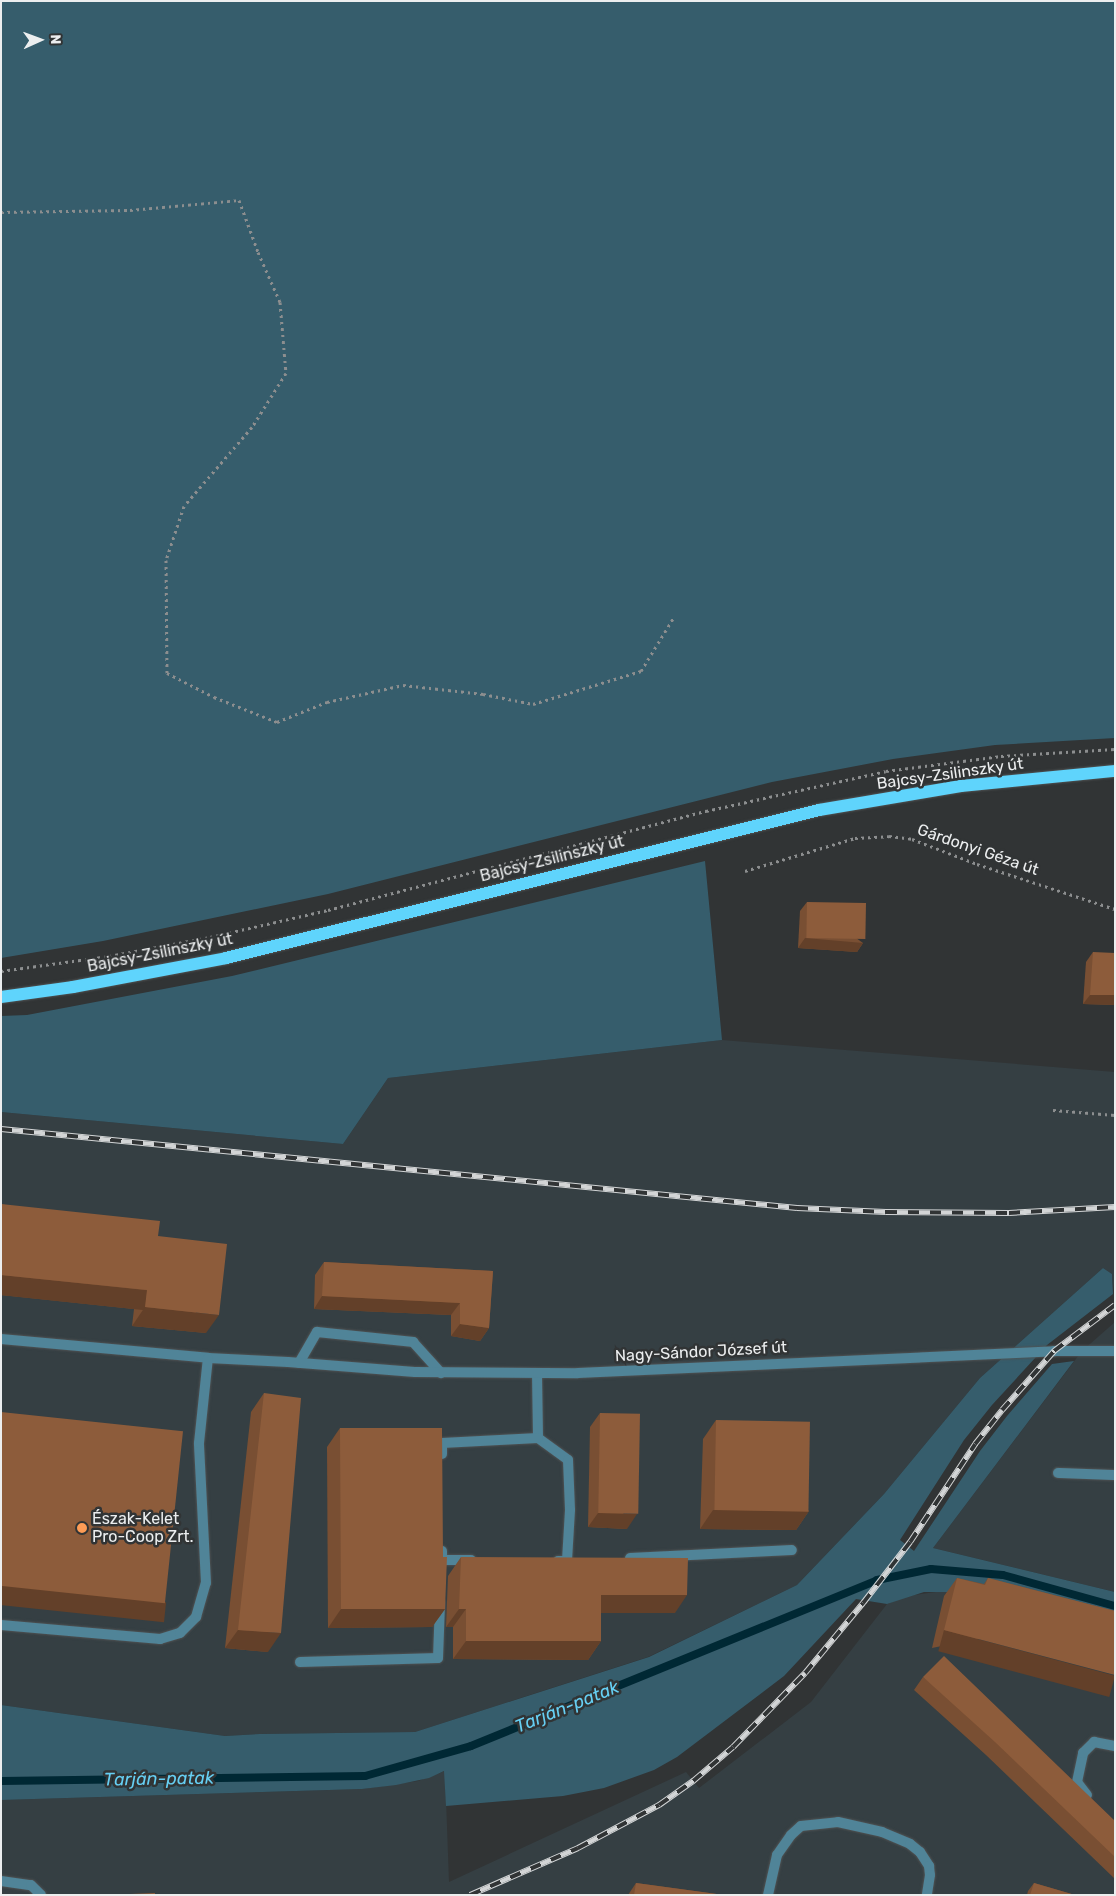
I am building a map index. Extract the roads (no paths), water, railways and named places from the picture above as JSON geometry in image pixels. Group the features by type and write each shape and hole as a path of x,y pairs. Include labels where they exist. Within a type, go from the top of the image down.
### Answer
{"main road":[{"name":"Bajcsy-Zsilinszky út","path":"1,997 73,987 226,958 819,810 961,786 1115,771"}],"street":[{"path":"299,1363 317,1332 413,1342 441,1373"},
{"name":"Nagy-Sándor József út","path":"1,1339 208,1358 441,1373 537,1373 1115,1350"},
{"path":"1,1626 160,1639 180,1633 196,1617 206,1583 199,1443 208,1358"},
{"path":"537,1373 538,1438"},
{"path":"442,1462 442,1443 538,1438 568,1460 572,1561 548,1561"},
{"path":"1058,1473 1115,1475"},
{"path":"442,1540 442,1565 480,1560"},
{"path":"616,1559 792,1550"},
{"path":"300,1662 438,1658 441,1589"},
{"path":"1097,1805 1077,1784 1081,1757 1094,1742 1115,1746"},
{"path":"768,1895 777,1855 791,1835 801,1826 838,1822 882,1832 910,1844 920,1852 929,1866 930,1875 927,1895"},
{"path":"1,1881 31,1885 41,1895"}],"waterway":[{"name":"Tarján-patak","path":"1,1781 365,1776 471,1746 877,1580 931,1569 1003,1575 1115,1606"}],"railway":[{"path":"1,1129 797,1208 886,1212 1009,1213 1115,1207"},
{"path":"470,1895 578,1848 659,1805 693,1781 733,1747 805,1673 863,1603 910,1542 975,1444 1002,1410 1054,1351 1115,1305"}],"place":[{"name":"Észak-Kelet Pro-Coop Zrt.","path":"82,1528"}]}
